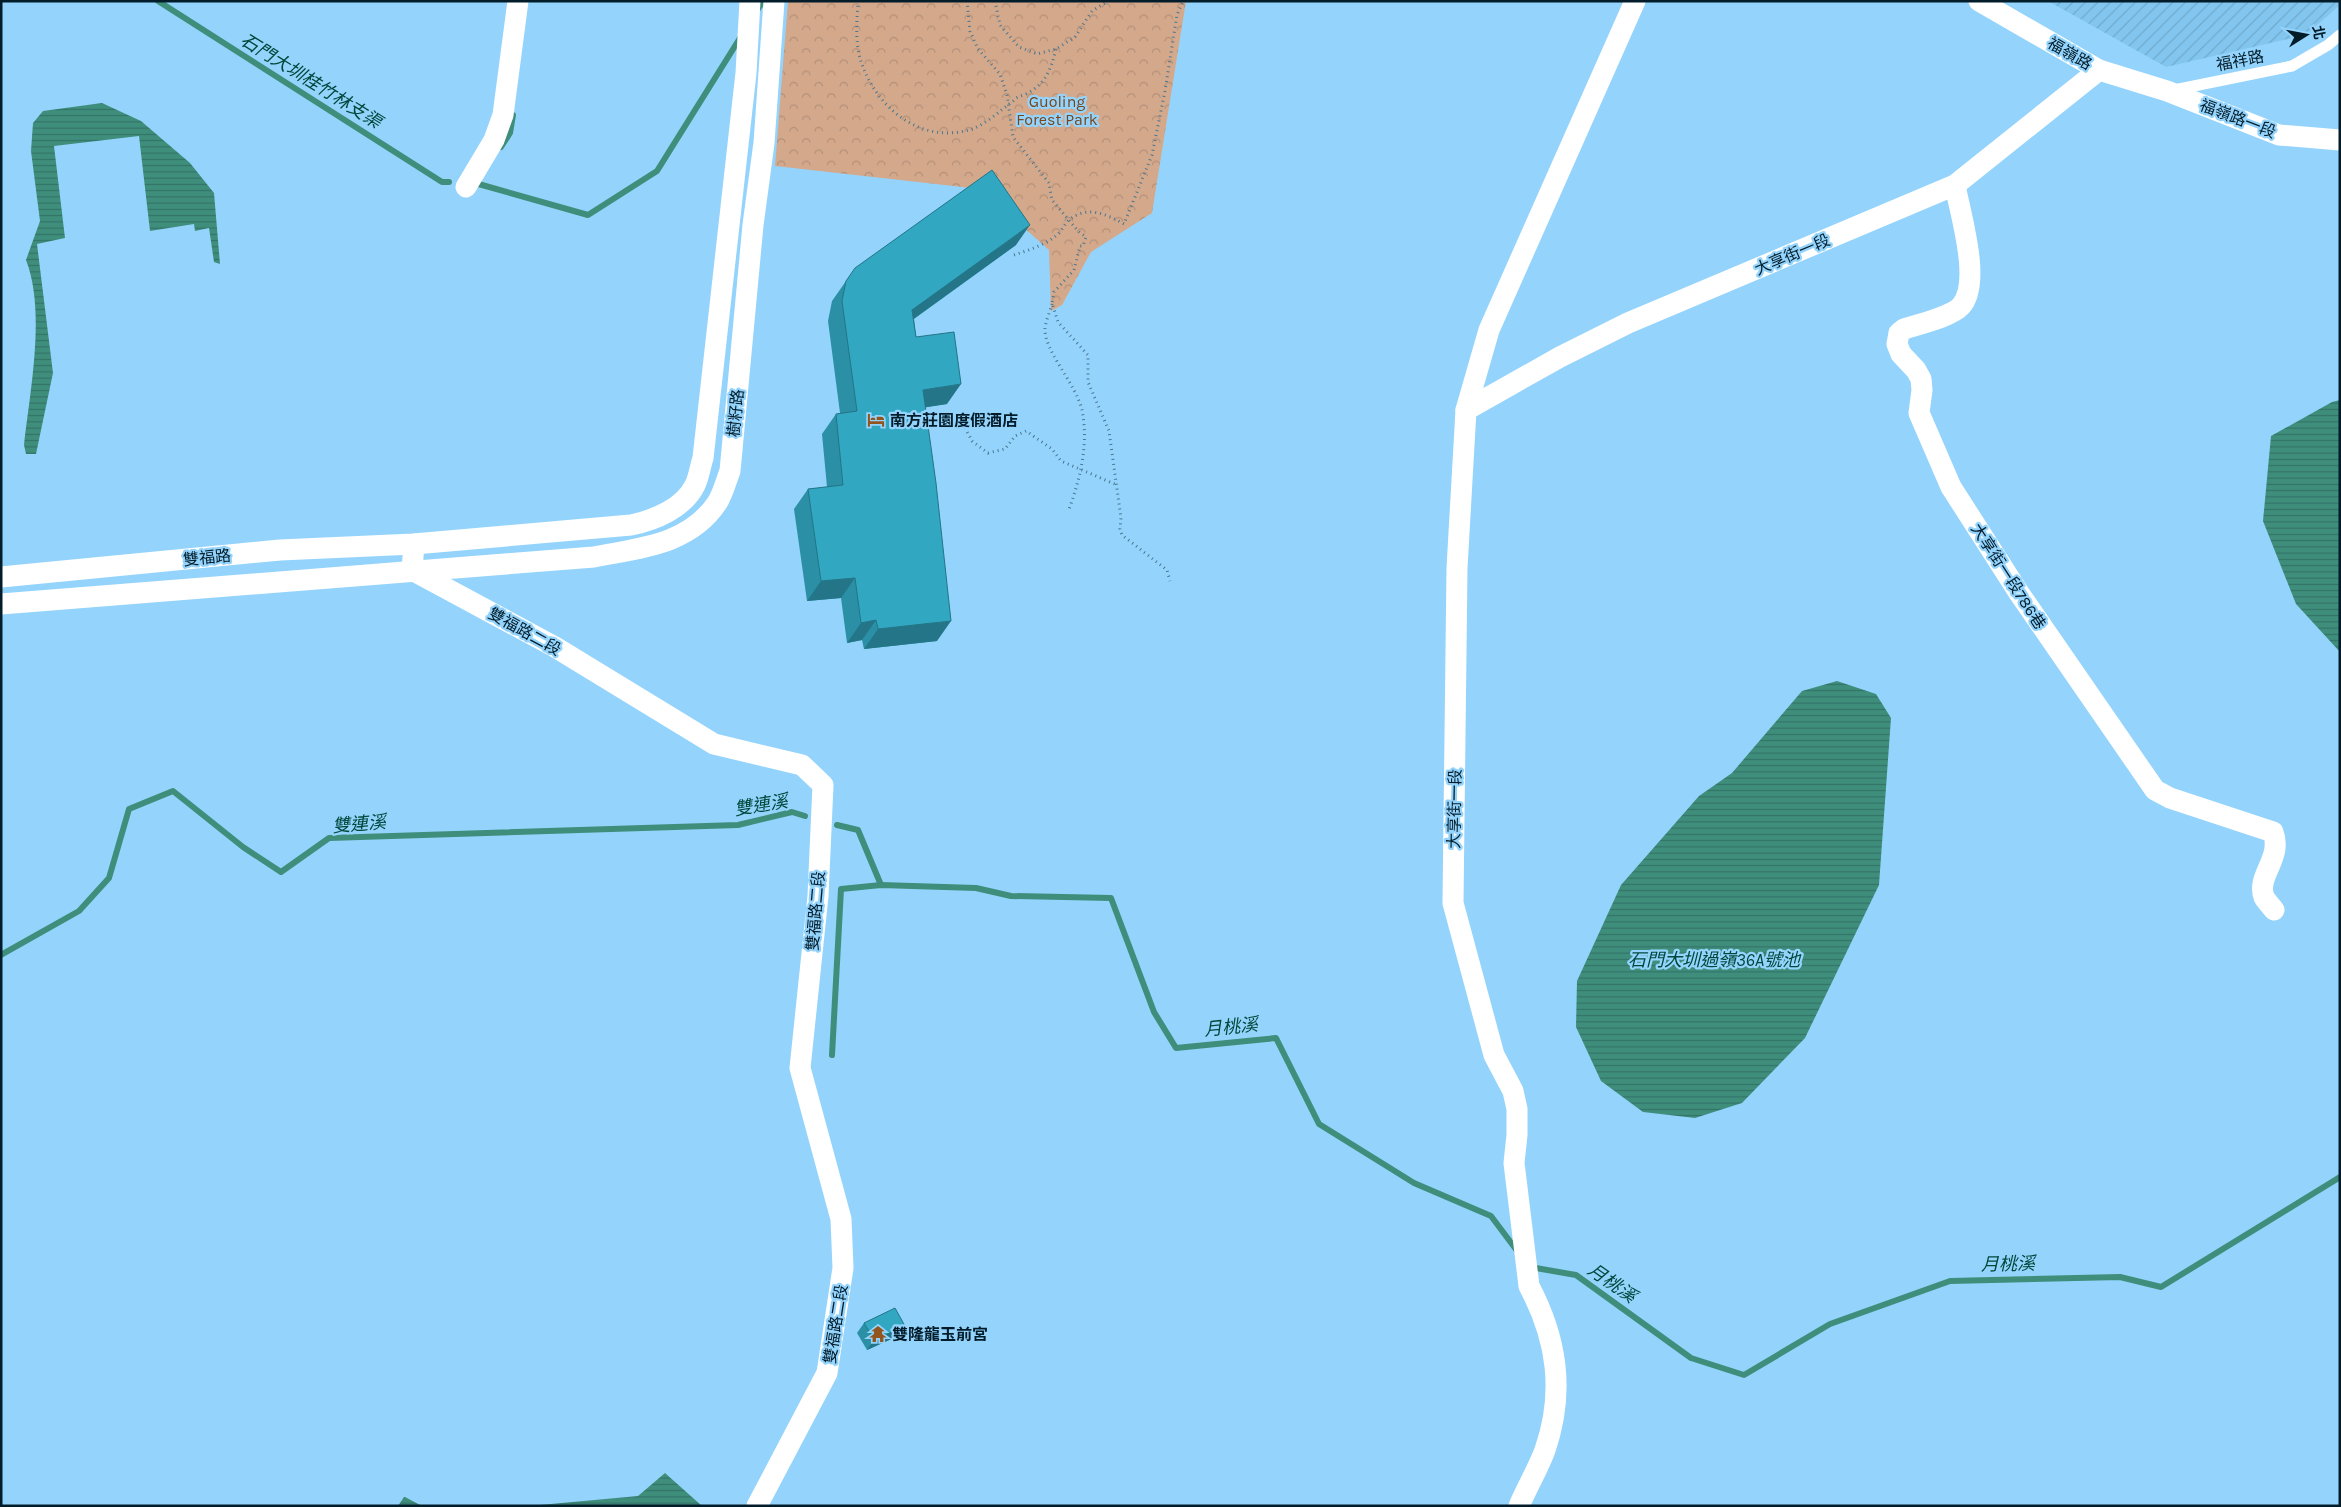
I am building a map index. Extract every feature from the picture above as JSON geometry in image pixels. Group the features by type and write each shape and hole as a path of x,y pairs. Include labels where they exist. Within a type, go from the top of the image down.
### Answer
{"street":[{"path":"466,187 494,140 504,115 518,1"},
{"name":"樹籽路","path":"414,544 631,525 654,520 661,516 674,507 694,486 703,458 706,433 746,73 750,1"},
{"name":"樹籽路","path":"1,604 594,557 653,546 673,540 693,528 717,503 730,471 753,225 764,143 774,1"},
{"name":"大享街一段","path":"1519,1506 1544,1450 1557,1388 1553,1348 1529,1286 1514,1163 1517,1109 1513,1091 1494,1055 1453,903 1457,568 1466,410 1490,330 1635,1"},
{"name":"福嶺路","path":"1979,1 2100,70 2167,92"},
{"name":"大享街一段","path":"1466,410 1560,357 1628,323 1955,185 2100,70"},
{"name":"福嶺路一段","path":"2167,92 2279,135 2340,140"},
{"name":"大享街一段786巷","path":"1955,185 1970,266 1970,284 1966,300 1961,306 1951,312 1904,329 1899,333 1897,344 1901,354 1916,370 1921,379 1922,390 1919,412 1951,487 2019,593 2155,790 2170,798 2273,832 2277,847 2263,883 2264,896 2274,910"},
{"path":"412,570 414,544"},
{"name":"雙福路","path":"1,577 280,550 414,544"},
{"name":"雙福路二段","path":"412,570 555,647 714,744 802,765 823,785 818,896 800,1068 840,1219 843,1268 827,1373 757,1506"}],"lane":[{"name":"福祥路","path":"2167,92 2292,66 2328,45 2340,35"}],"path":[{"path":"858,1 859,56 866,76 882,99 900,118 913,127 944,134 974,128 1008,106 1014,99 1042,84 1052,68 1056,49"},
{"path":"966,1 970,31 978,49 1000,74 1007,95 1013,137 1022,152 1049,183 1052,200 1086,237 1083,246 1080,246 1074,270 1054,292 1045,328 1046,341 1067,375 1082,410 1084,454 1077,490 1068,512"},
{"path":"995,1 1000,26 1019,47 1037,54 1056,49 1075,37 1092,11 1108,1"},
{"path":"1014,255 1033,249 1057,235 1070,220 1083,213 1097,211 1124,224 1152,155 1165,91 1177,14 1183,1"},
{"path":"1052,303 1058,322 1088,355 1088,382 1109,431 1122,535 1167,570 1170,581"},
{"path":"942,419 964,426 972,441 988,453 1005,449 1015,436 1026,431 1052,449 1061,461 1117,485"}],"shaded area":[{"path":"2048,1 2340,1 2340,5 2306,35 2166,67"}],"green space":[{"name":"Guoling Forest Park","path":"788,1 1186,1 1152,213 1091,252 1062,305 1051,311 1049,250 980,189 775,166"}],"water":[{"path":"102,103 141,121 190,163 214,193 220,264 214,262 209,228 195,231 194,224 150,231 139,136 54,146 65,238 37,244 53,373 36,454 26,454 24,445 33,376 36,327 32,280 26,260 40,221 31,151 33,123 43,111"},
{"path":"2340,400 2340,652 2296,604 2263,521 2271,436 2332,402"},
{"name":"石門大圳過嶺36A號池","path":"1837,681 1876,694 1891,718 1879,885 1805,1038 1742,1103 1695,1118 1643,1112 1601,1081 1576,1027 1577,981 1621,885 1699,796 1732,773 1802,691"},
{"path":"665,1473 702,1506 529,1506 638,1496"},
{"path":"405,1497 422,1506 398,1506"}],"building":[{"name":"南方莊園度假酒店","path":"992,170 1030,225 912,310 916,337 954,332 961,384 923,390 936,483 951,621 878,629 876,620 861,623 855,578 821,581 808,489 843,485 836,414 857,411 842,301 846,281 855,268"},
{"path":"895,1308 905,1326 874,1340 864,1323"}],"waterway":[{"name":"石門大圳桂竹林支渠","path":"158,1 442,182 449,182"},
{"path":"758,9 763,1"},
{"path":"475,183 588,215 657,171 740,38"},
{"path":"501,147 510,133 513,115"},
{"name":"雙連溪","path":"1,955 79,911 109,878 129,809 173,791 243,847 281,872 329,838 738,825 792,812 805,816"},
{"name":"雙連溪","path":"837,825 858,830 881,885"},
{"name":"月桃溪","path":"832,1055 841,889 881,885 976,888 1011,896 1111,898 1154,1012 1176,1048 1276,1038 1319,1124 1414,1183 1491,1216 1518,1252"},
{"name":"月桃溪","path":"1530,1267 1576,1275 1691,1358 1744,1375 1830,1324 1950,1281 2120,1277 2161,1287 2340,1177"}],"place":[{"name":"南方莊園度假酒店","path":"876,420"},
{"name":"雙隆龍玉前宮","path":"878,1334"}]}
